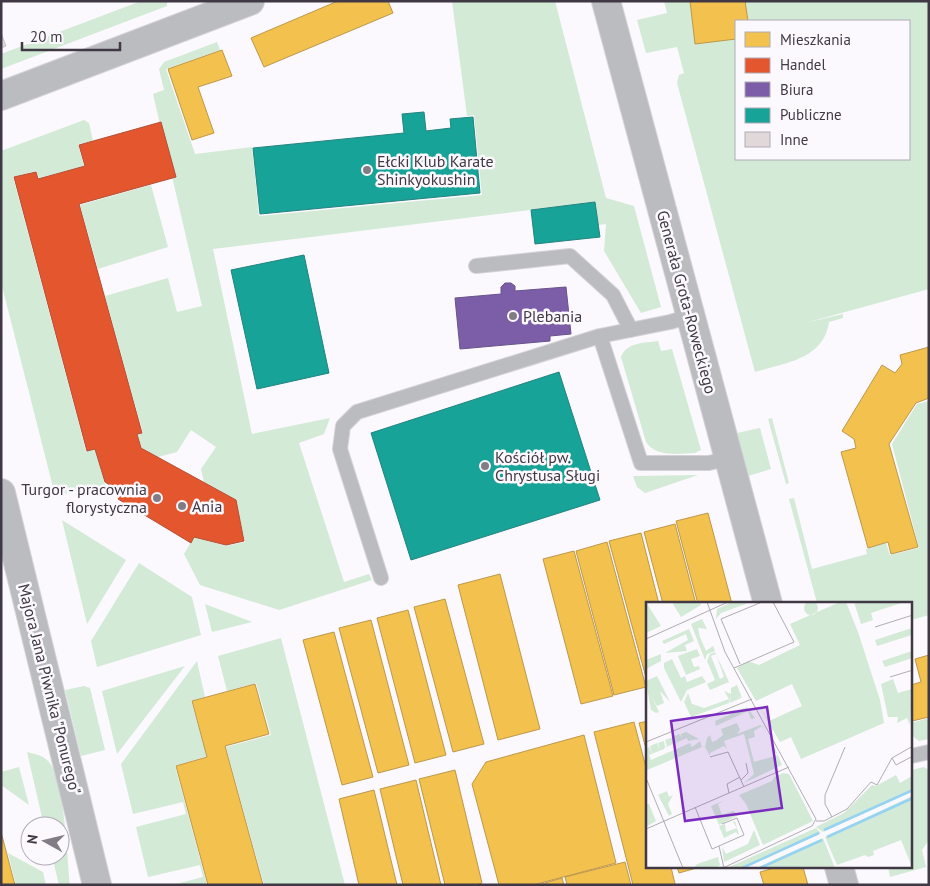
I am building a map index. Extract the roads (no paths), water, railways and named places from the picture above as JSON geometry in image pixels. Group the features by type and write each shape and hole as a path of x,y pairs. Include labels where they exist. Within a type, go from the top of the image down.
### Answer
{"street":[{"path":"1,96 250,1"},
{"name":"Generała Grota-Roweckiego","path":"606,1 767,602"},
{"name":"Majora Jana Piwnika \"Ponurego\"","path":"1,493 97,885"},
{"path":"839,868 844,885"}],"lane":[{"path":"476,266 570,256 613,295 631,330"},
{"path":"381,578 340,449 342,426 357,412 600,336 691,316"},
{"path":"600,336 641,463 709,463 729,458"},
{"path":"912,756 929,752"}],"place":[{"name":"Ełcki Klub Karate Shinkyokushin","path":"367,170"},
{"name":"Plebania","path":"513,316"},
{"name":"Kościół pw. Chrystusa Sługi","path":"485,466"},
{"name":"Turgor - pracownia florystyczna","path":"157,498"},
{"name":"Ania","path":"182,506"}]}
